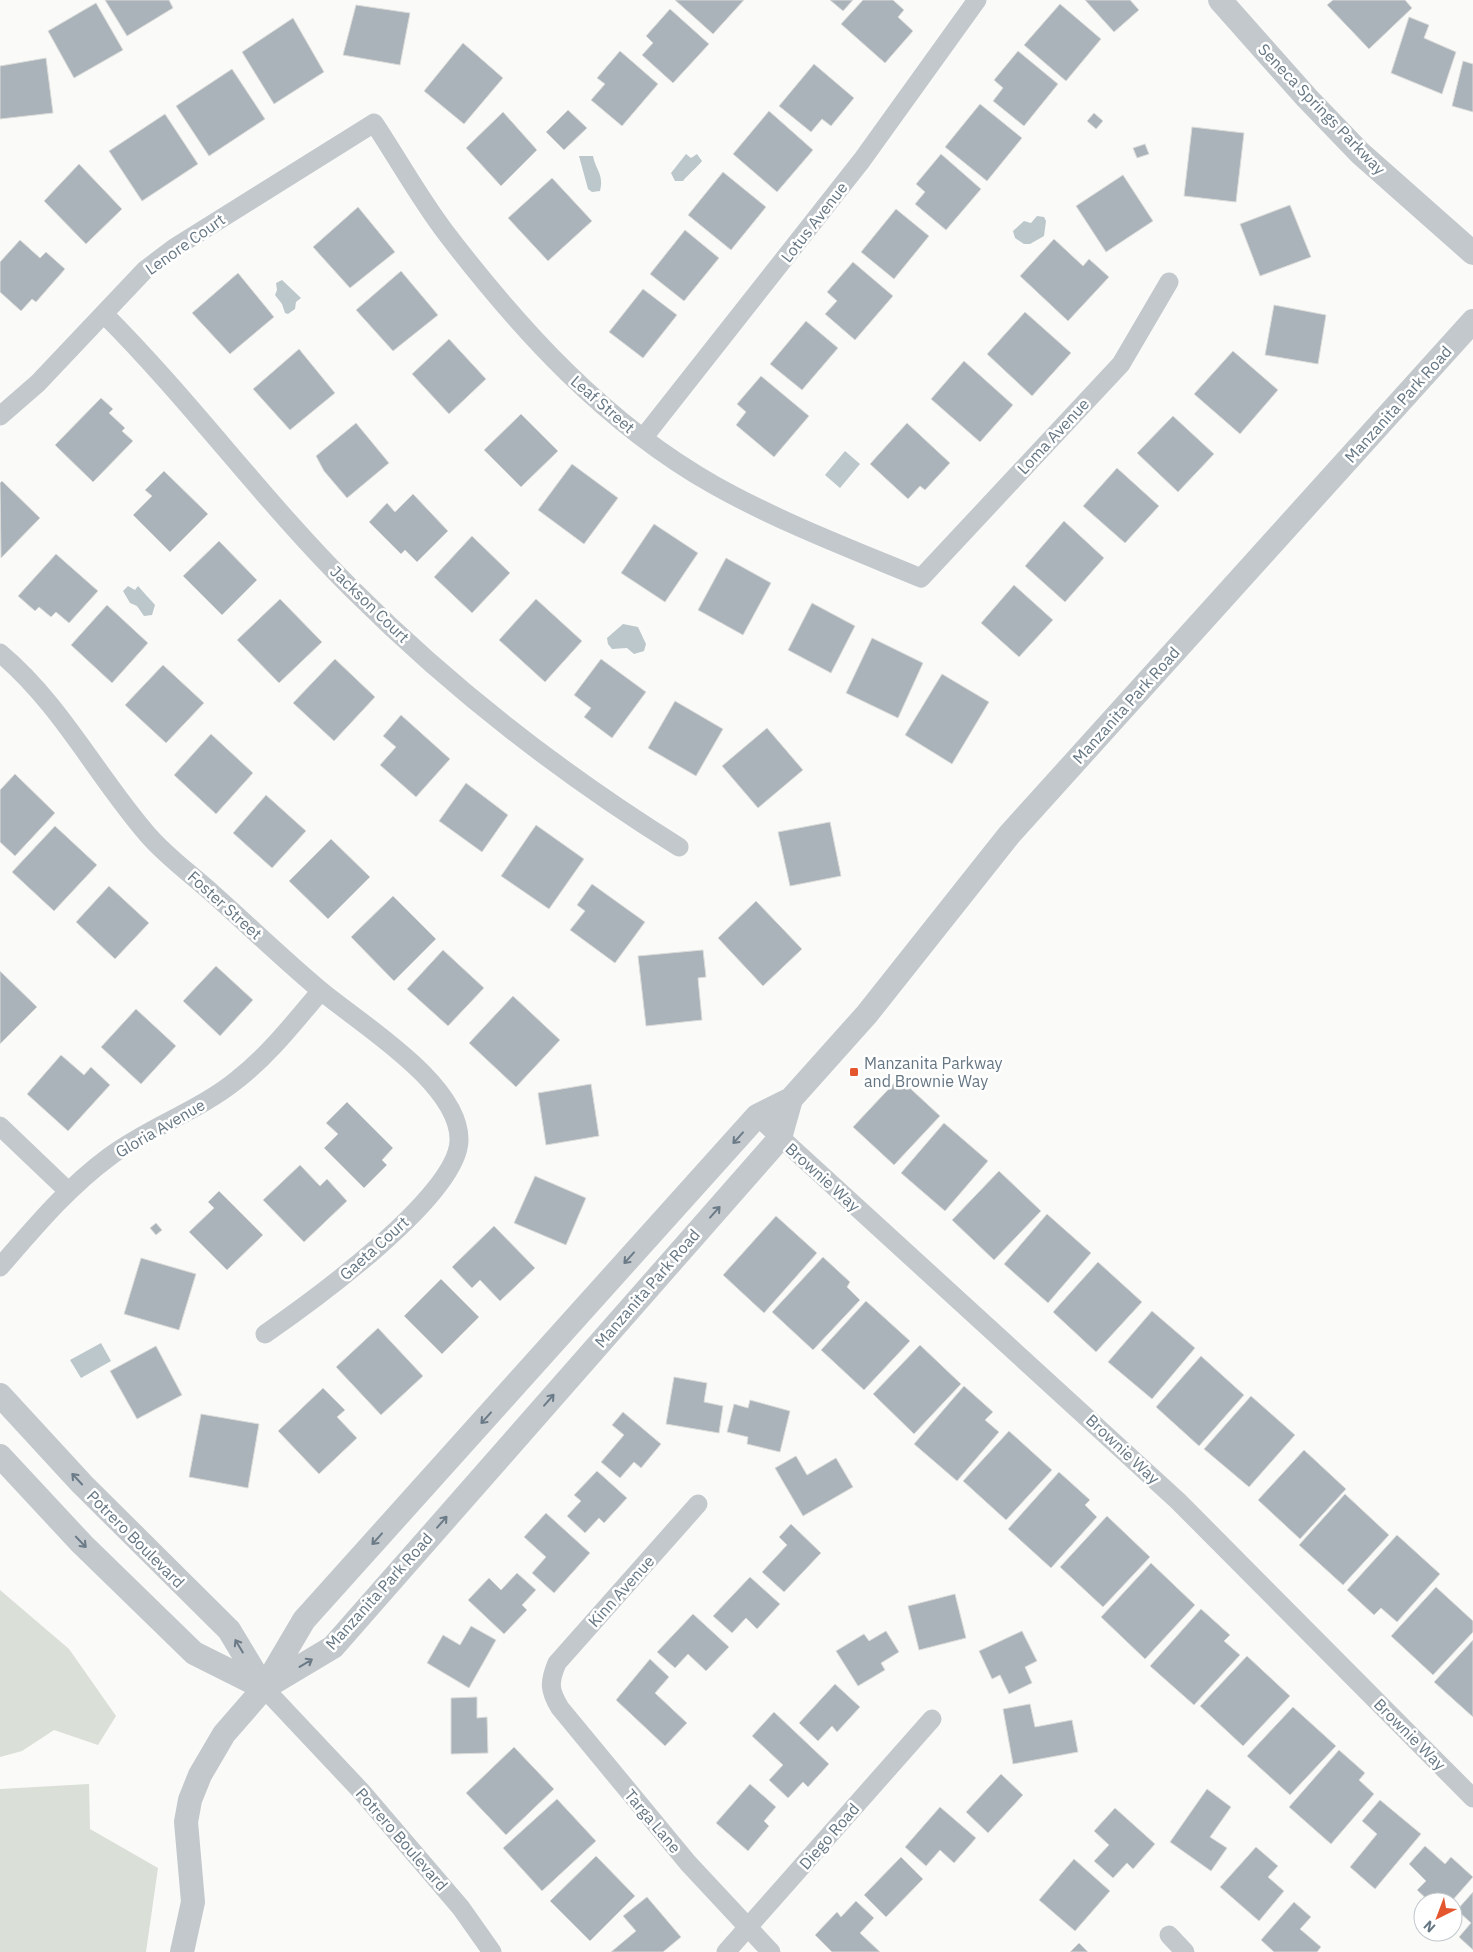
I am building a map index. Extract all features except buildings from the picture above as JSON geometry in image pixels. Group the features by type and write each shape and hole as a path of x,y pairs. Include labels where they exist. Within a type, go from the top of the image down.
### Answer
{"street":[{"name":"Lotus Avenue","path":"643,438 862,160 975,0"},
{"name":"Seneca Springs Parkway","path":"1220,0 1307,98 1360,153 1473,253"},
{"name":"Leaf Street","path":"374,123 445,232 512,313 580,386 643,438 714,484 783,520 921,578"},
{"name":"Lenore Court","path":"0,416 38,382 145,270 174,248 374,123"},
{"name":"Loma Avenue","path":"921,578 1121,364 1169,282"},
{"name":"Jackson Court","path":"104,314 186,401 279,510 360,597 436,668 522,738 616,807 679,847"},
{"name":"Manzanita Park Road","path":"264,1688 304,1620 757,1116 791,1099 867,1014 1009,835 1473,321"},
{"name":"Foster Street","path":"0,653 41,690 119,800 151,838 321,991 381,1036 436,1086 454,1113 459,1141"},
{"name":"Gloria Avenue","path":"0,1267 68,1191 109,1157 149,1131 205,1102 239,1079 274,1045 321,991"},
{"name":"Manzanita Park Road","path":"264,1688 333,1646 780,1138 791,1099"},
{"name":"Brownie Way","path":"757,1116 1178,1501 1473,1798"},
{"path":"0,1126 68,1191"},
{"name":"Gaeta Court","path":"265,1334 350,1272 430,1197 451,1169 459,1141"},
{"name":"Potrero Boulevard","path":"0,1395 88,1491 229,1630 264,1688 361,1791 461,1908 492,1952"},
{"name":"Potrero Boulevard","path":"0,1456 95,1557 194,1653 264,1688"},
{"name":"Kinn Avenue","path":"551,1681 557,1663 698,1504"},
{"name":"Targa Lane","path":"551,1681 551,1694 560,1708 688,1862 771,1952"},
{"path":"182,1952 193,1902 186,1822 190,1800 200,1775 224,1734 264,1688"},
{"name":"Diego Road","path":"726,1952 932,1719"},
{"path":"1169,1935 1185,1952"}],"shaded area":[{"path":"686,154 691,158 697,154 702,161 683,181 675,181 671,173"},
{"path":"579,156 593,156 601,180 600,191 592,192 588,189"},
{"path":"1037,216 1044,217 1046,221 1044,236 1030,244 1024,244 1015,238 1013,231 1024,221 1031,223"},
{"path":"282,280 301,298 296,302 295,309 288,314 285,313 282,304 275,295 277,290 276,283"},
{"path":"845,451 860,464 840,488 825,475"},
{"path":"128,586 135,590 138,586 155,605 152,615 144,616 137,606 130,603 123,591"},
{"path":"623,624 638,627 646,644 644,651 634,654 627,648 612,649 608,644 607,638"},
{"path":"101,1343 111,1361 81,1378 70,1360"},
{"path":"0,1590 69,1649 116,1716 98,1745 54,1730 22,1751 0,1757"},
{"path":"89,1784 90,1829 158,1868 146,1952 0,1952 0,1789"}],"place":[{"name":"Manzanita Parkway and Brownie Way","path":"854,1072"}]}
